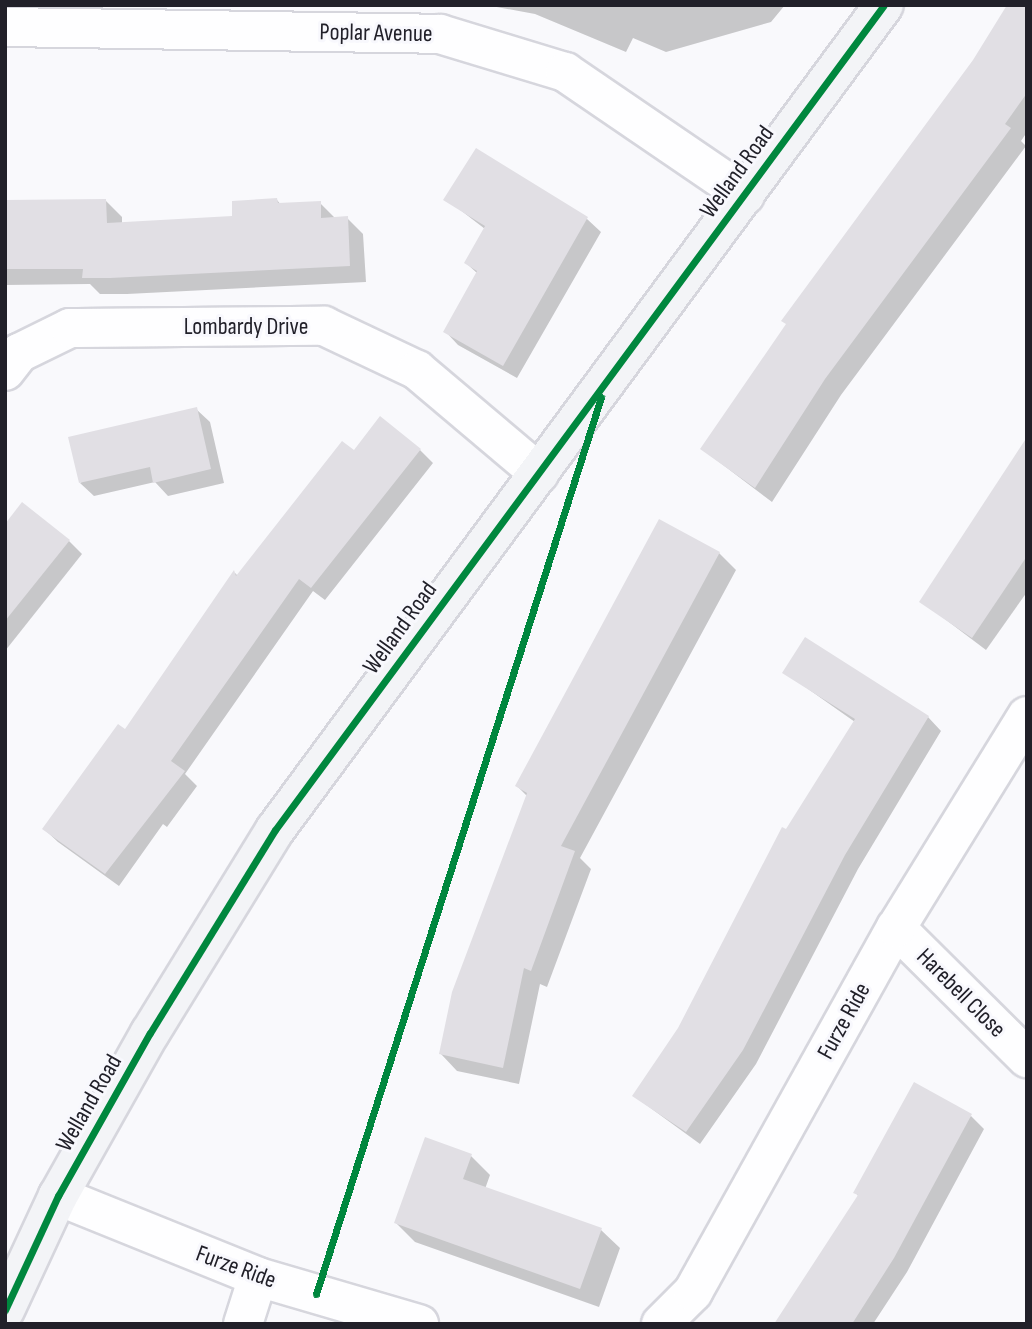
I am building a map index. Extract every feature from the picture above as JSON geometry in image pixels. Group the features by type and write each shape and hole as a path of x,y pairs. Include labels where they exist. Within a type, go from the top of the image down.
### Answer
{"street":[{"name":"Welland Road","path":"5,1310 58,1196 150,1033 275,830 884,5"},
{"name":"Poplar Avenue","path":"5,27 440,34 565,72 745,195"},
{"name":"Lombardy Drive","path":"5,371 19,352 70,328 324,326 417,370 539,472"},
{"name":"Furze Ride","path":"661,1324 693,1292 896,928 1027,716"},
{"name":"Harebell Close","path":"896,928 1027,1058"},
{"name":"Furze Ride","path":"58,1196 258,1277 419,1324"},
{"path":"243,1324 258,1277"}],"building":[{"path":"1007,5 1027,5 1027,93 1005,124 1011,128 825,379 755,488 700,449 786,324 781,321 973,60"},
{"path":"476,148 588,217 503,366 443,332 477,271 464,263 485,226 443,200"},
{"path":"277,198 278,203 321,201 321,218 348,216 350,266 110,278 82,278 83,269 5,269 5,200 106,199 107,223 232,216 232,201"},
{"path":"197,407 211,469 153,483 150,467 79,483 68,437"},
{"path":"380,416 421,449 311,588 299,579 171,761 185,771 105,874 42,829 118,724 125,729 234,570 236,576 342,441 354,450"},
{"path":"1027,437 1027,556 972,638 919,602"},
{"path":"22,502 70,540 5,621 5,524"},
{"path":"659,519 720,552 561,846 575,851 531,971 524,968 503,1068 439,1054 452,992 527,793 515,786"},
{"path":"805,637 929,716 845,855 743,1050 686,1132 632,1096 678,1028 782,827 786,829 855,719 782,673"},
{"path":"914,1082 972,1114 894,1258 852,1324 774,1324 858,1195 853,1193"},
{"path":"425,1137 472,1154 463,1179 602,1228 580,1289 394,1223"}],"cycle path":[{"path":"5,1310 58,1196 150,1033 275,830 884,5"},
{"path":"316,1294 601,397"}]}
